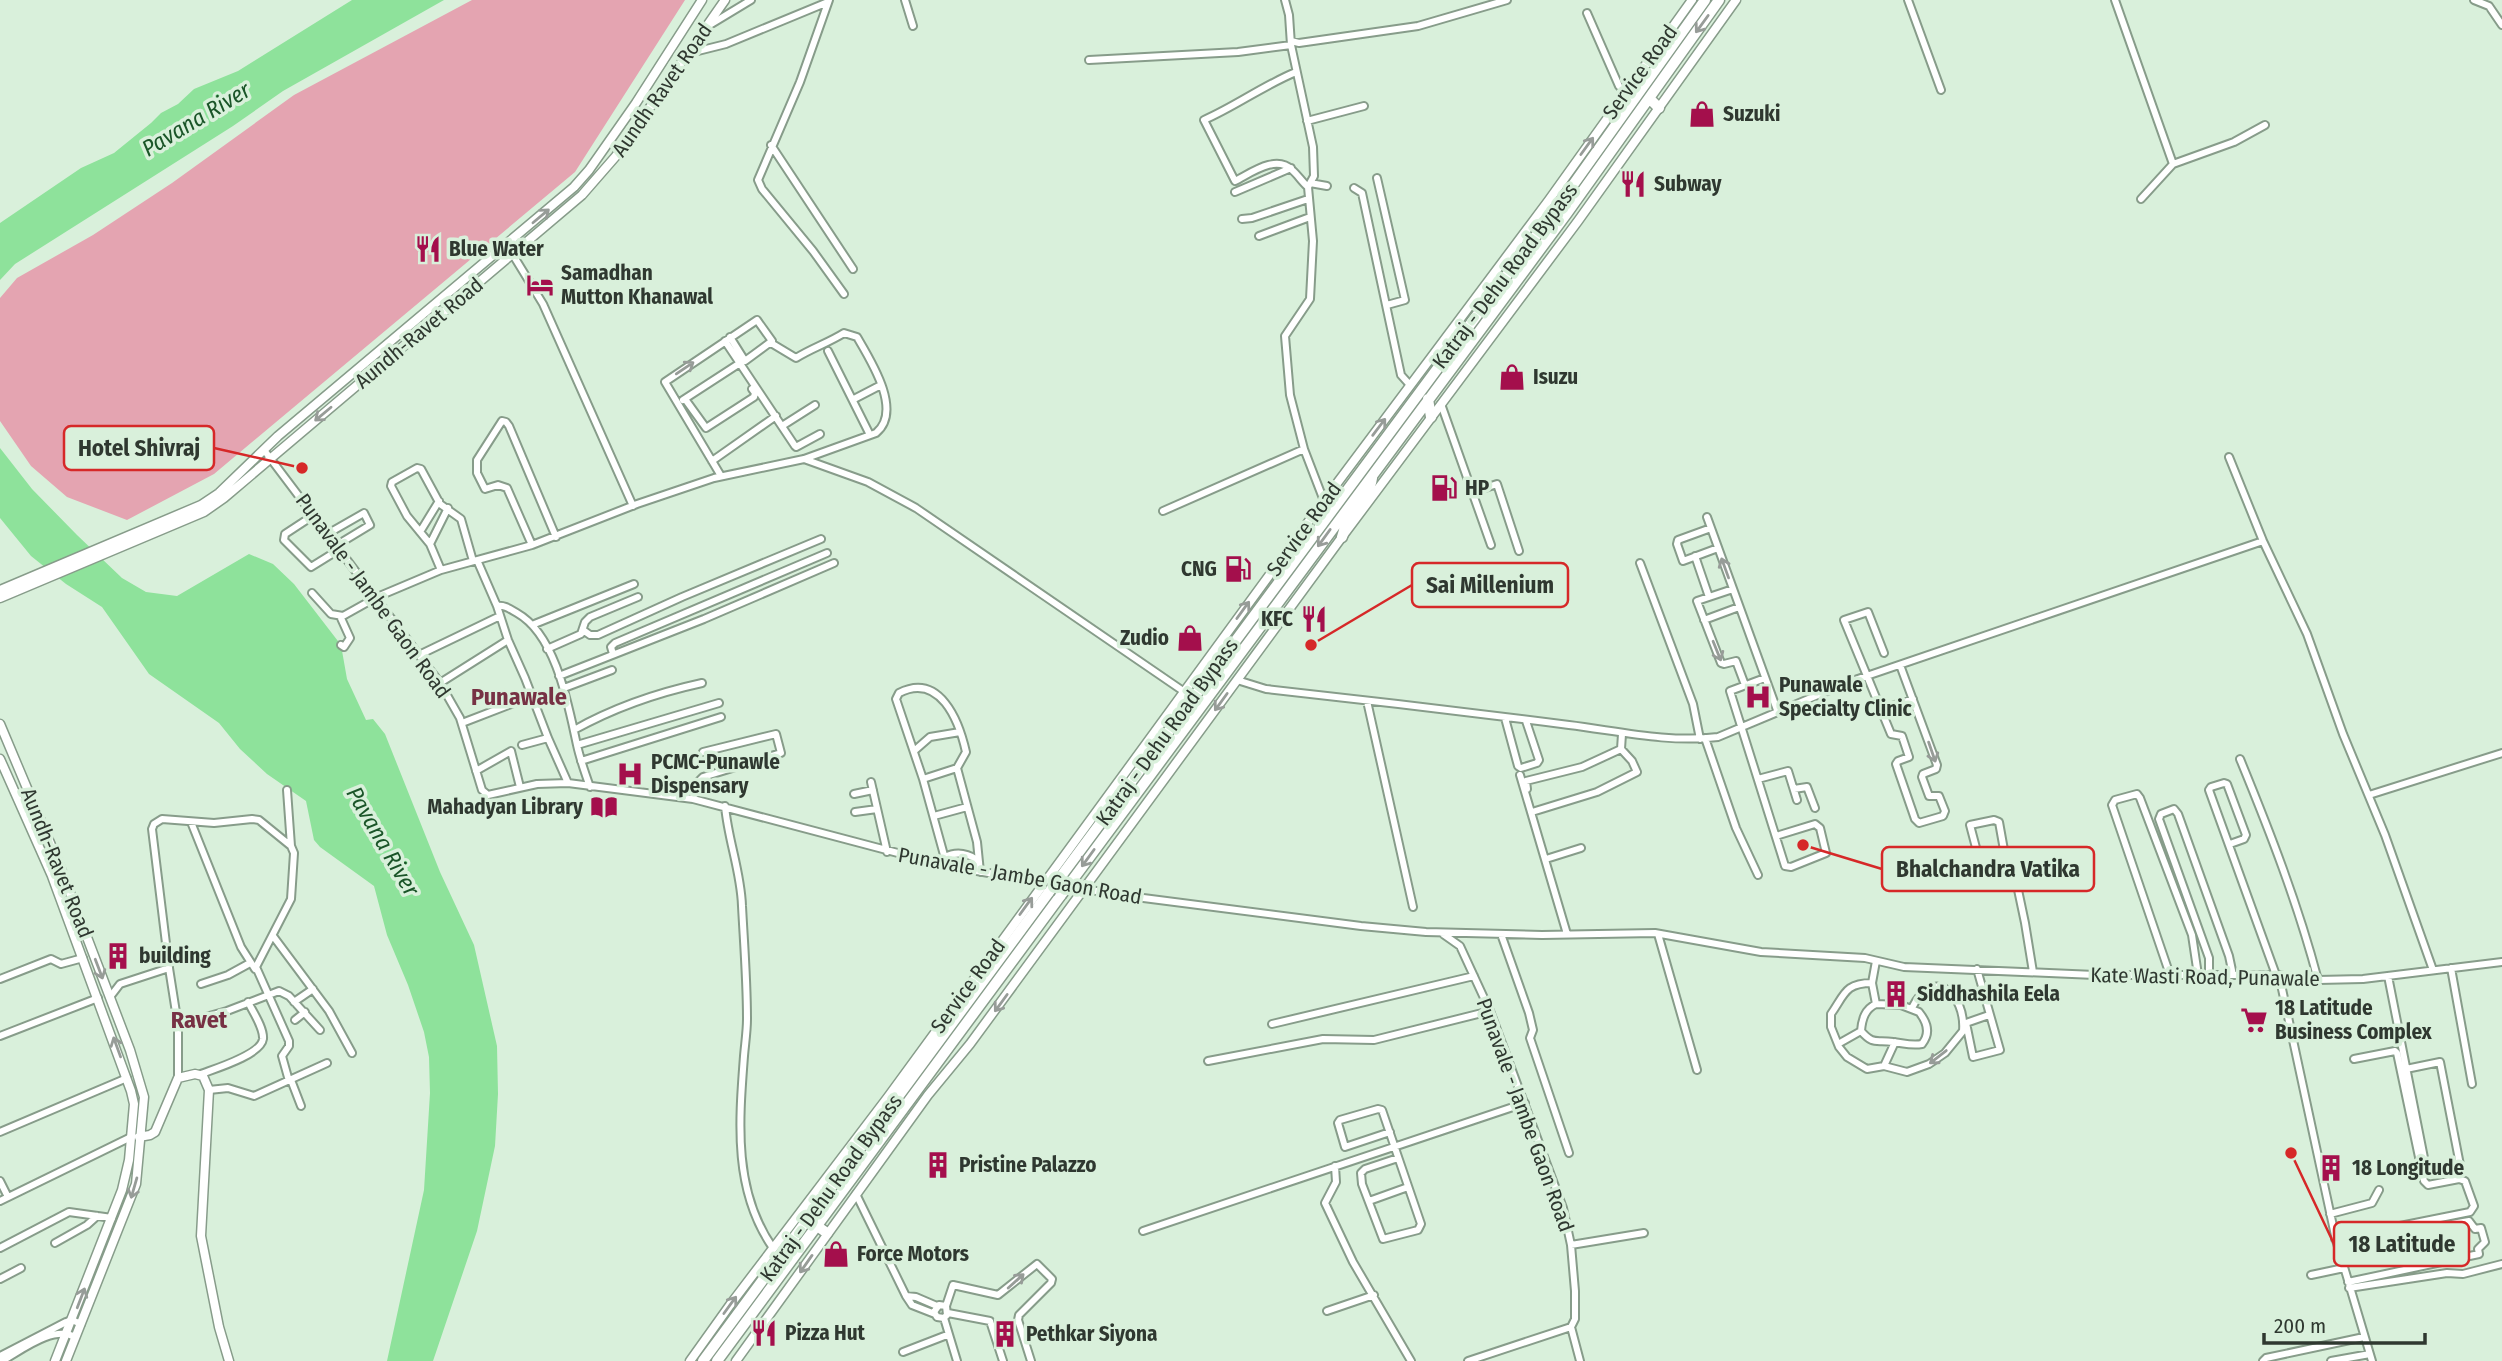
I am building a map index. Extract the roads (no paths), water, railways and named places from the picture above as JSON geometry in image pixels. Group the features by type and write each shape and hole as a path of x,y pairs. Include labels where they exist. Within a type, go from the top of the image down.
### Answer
{"highway":[{"name":"Katraj - Dehu Road Bypass","path":"703,1361 1046,887 1059,879 1188,694 1505,276 1706,0"},
{"name":"Katraj - Dehu Road Bypass","path":"717,1361 1429,399 1719,0"},
{"path":"1649,98 1659,108"},
{"path":"1501,264 1505,276"},
{"path":"1429,399 1431,418"},
{"path":"1395,443 1406,450"},
{"path":"1342,537 1345,523 1370,487 1372,474"},
{"path":"817,1226 827,1233"}],"main road":[{"name":"Aundh Ravet Road","path":"589,170 653,78 702,0"},
{"name":"Aundh Ravet Road","path":"598,178 725,0"},
{"name":"Service Road","path":"690,1361 1046,887 1188,694 1324,501 1501,264 1692,0"},
{"name":"Service Road","path":"736,1361 928,1095 970,1044 1085,889 1736,0"},
{"name":"Aundh-Ravet Road","path":"221,495 264,450 564,197 589,170"},
{"name":"Aundh-Ravet Road","path":"221,495 271,459 572,205 598,178"},
{"path":"0,590 16,586 221,495"},
{"path":"0,598 16,586"},
{"name":"Aundh-Ravet Road","path":"0,724 61,869 110,997 142,1088 145,1104 139,1170 133,1194 76,1322"},
{"name":"Aundh-Ravet Road","path":"0,759 52,876 127,1078 134,1104 125,1181 71,1335 66,1361"},
{"path":"131,1137 142,1137 155,1132 178,1078 201,1074 206,1080 209,1090 201,1236 219,1327 229,1361"},
{"name":"Aundh-Ravet Road","path":"55,1361 71,1335"}],"street":[{"path":"707,27 751,0"},
{"path":"905,0 913,26"},
{"path":"1285,0 1296,72 1313,147 1314,176 1309,185 1308,198 1313,241 1310,299 1285,335 1290,395 1304,449 1324,501"},
{"path":"1089,60 1238,52 1309,42 1418,26 1507,0"},
{"path":"1908,0 1941,90"},
{"path":"2115,0 2173,164"},
{"path":"2474,0 2489,6 2502,25"},
{"path":"690,52 726,44 829,1"},
{"path":"829,1 800,82 759,175 760,185 844,294"},
{"path":"1587,13 1619,86 1626,93"},
{"path":"1296,72 1254,93 1236,106 1204,120 1235,181 1277,163 1291,167 1309,185 1327,186"},
{"path":"1307,121 1364,106"},
{"path":"2141,199 2173,164 2234,142 2265,125"},
{"path":"771,145 853,269"},
{"path":"1236,192 1291,167"},
{"path":"1377,177 1405,300 1387,305"},
{"path":"1354,188 1362,193 1401,375 1410,385"},
{"path":"1242,219 1308,198"},
{"path":"1259,236 1310,217"},
{"path":"513,255 543,304 633,506"},
{"path":"721,476 666,382 757,320 771,338 771,343"},
{"path":"312,593 331,614 349,614 377,597 441,570 533,545 633,506 721,476 808,457 879,431 887,418 888,409 881,385 858,337 844,333 830,342 820,343 796,358 771,343"},
{"path":"728,339 745,361 771,343"},
{"path":"685,399 706,428 754,397 755,393 738,364 728,339"},
{"path":"828,351 870,435"},
{"path":"678,403 738,364"},
{"path":"738,364 796,447 820,435"},
{"path":"854,399 881,385"},
{"path":"1441,404 1491,545"},
{"path":"782,426 815,405"},
{"path":"712,461 776,416"},
{"path":"533,545 507,488 498,485 485,489 477,473 477,460 502,421 509,426 556,537"},
{"path":"805,443 808,457"},
{"path":"1164,511 1304,449"},
{"name":"Punavale - Jambe Gaon Road","path":"264,450 440,683 462,723 482,790 488,795 520,787 568,783 693,799 887,852 1046,887 1085,889 1361,926 1442,933 1460,946 1490,1011 1563,1208 1571,1245 1576,1310 1571,1327"},
{"path":"808,457 869,482 916,508 1188,694"},
{"path":"2229,457 2263,541 2307,634 2433,970"},
{"path":"441,570 430,544 407,516 391,484 419,468 439,502 461,519 475,561 497,606 508,640 568,783"},
{"path":"1473,492 1497,484 1519,551"},
{"path":"420,532 439,502"},
{"path":"430,544 448,508"},
{"path":"314,515 285,534 284,540 309,567 370,525 364,513 328,533"},
{"path":"1707,517 1777,710"},
{"path":"1711,528 1676,542 1683,561 1718,548"},
{"path":"583,630 590,635 598,635 821,539"},
{"path":"1237,680 1266,689 1569,725 1622,734 1703,739 1718,737 1777,710 1900,664 2263,541"},
{"path":"612,654 611,647 615,643 827,553"},
{"path":"1695,556 1709,597"},
{"path":"559,676 704,619 834,563"},
{"path":"1640,563 1736,828 1758,875"},
{"path":"532,625 634,584"},
{"path":"1733,589 1697,601 1721,663 1736,661 1745,685"},
{"path":"547,649 579,635 590,617 638,597"},
{"path":"497,606 503,605 528,619 547,649 564,688 577,746 590,786"},
{"path":"1704,620 1739,607"},
{"path":"1884,653 1868,612 1844,620 1891,735 1902,736 1909,755 1896,764 1915,819 1919,823 1943,816 1945,811 1939,796 1930,797 1922,777 1923,774 1936,769 1937,765 1900,664"},
{"path":"340,616 350,638 344,647 341,645"},
{"path":"419,655 500,616"},
{"path":"440,683 508,640"},
{"path":"564,688 612,670"},
{"path":"1765,678 1730,691 1742,726 1758,779 1776,836 1786,866 1826,853 1820,828 1815,824 1776,836"},
{"path":"574,730 609,712 657,693 702,683"},
{"path":"923,779 957,768 966,752 950,707 945,701 920,689 899,693 896,699 923,779 947,866"},
{"path":"462,723 532,696"},
{"path":"1880,709 1913,699"},
{"path":"1367,701 1413,907"},
{"path":"577,746 719,704"},
{"path":"581,761 721,717"},
{"path":"1505,718 1518,766 1521,768 1539,760 1526,721"},
{"path":"914,751 930,737 960,732"},
{"path":"693,799 696,783 703,777 781,753 776,734 704,752"},
{"path":"1533,812 1597,792 1637,772 1632,761 1621,749 1622,734"},
{"path":"522,745 548,738"},
{"path":"1567,934 1526,781 1582,767 1621,749"},
{"path":"476,771 510,751 520,787"},
{"path":"2369,795 2502,753"},
{"path":"2240,759 2304,925 2318,980"},
{"path":"957,768 977,842 980,872"},
{"path":"1758,779 1788,771 1797,800"},
{"path":"1520,775 1533,812"},
{"path":"2230,844 2244,839 2246,835 2227,784 2224,783 2209,790 2277,975 2336,1242 2371,1357 2331,1361"},
{"path":"854,794 872,786 887,852"},
{"path":"1794,789 1807,787 1815,808"},
{"path":"257,971 257,965 287,909 293,888 294,853 291,846 287,790"},
{"path":"2170,975 2112,805 2115,800 2137,794 2192,935 2198,975"},
{"path":"725,806 741,885 743,914 747,1021 740,1114 740,1159 757,1223 773,1248"},
{"path":"934,816 967,807"},
{"path":"855,811 877,809"},
{"path":"2209,975 2209,958 2159,819 2161,814 2174,809 2225,943 2233,975"},
{"path":"178,1078 178,1025 153,824 162,819 191,822 259,820 291,846"},
{"path":"2004,853 1979,859 1970,825 1997,820 2004,853 2009,878 2017,885 2033,972"},
{"path":"191,822 241,947 257,971 289,1041 289,1046 282,1056 301,1106"},
{"path":"1546,859 1581,848"},
{"path":"945,857 955,853 969,855 979,862"},
{"name":"Kate Wasti Road, Punawale","path":"1442,933 1658,934 1761,951 1865,958 1904,967 2170,975 2277,975 2318,980 2388,976 2502,962"},
{"path":"1501,934 1528,1011 1533,1030 1530,1038 1569,1153"},
{"path":"1658,934 1697,1070"},
{"path":"273,936 330,1011 352,1053"},
{"path":"0,979 51,959 66,964 83,958"},
{"path":"1876,961 1872,983 1877,1004"},
{"path":"201,984 229,975 250,962"},
{"path":"110,997 120,985 169,968"},
{"path":"1937,968 1938,986"},
{"path":"2451,968 2472,1084"},
{"path":"1977,969 2000,1050 1973,1057 1966,1023 1989,1015"},
{"path":"1272,1024 1474,976"},
{"path":"2388,976 2406,1069 2427,1173 2461,1170 2440,1062 2406,1069"},
{"path":"1872,983 1856,982 1831,1014 1831,1027 1846,1057 1867,1069 1884,1066 1907,1072 1929,1064 1945,1053 1963,1031 1962,1010 1951,992 1938,986 1919,994 1912,1008"},
{"path":"295,1002 313,989"},
{"path":"178,1025 267,994 282,992 295,1002 320,1030"},
{"path":"0,1036 98,998"},
{"path":"201,1074 247,1055 260,1044 263,1038 261,1029 248,1002"},
{"path":"1838,1044 1861,1031 1865,1013 1877,1004 1912,1008 1919,1012 1928,1028 1926,1039 1918,1045 1880,1043 1861,1031"},
{"path":"1208,1061 1323,1039 1374,1040 1490,1011"},
{"path":"295,1020 304,1012"},
{"path":"1884,1066 1895,1042"},
{"path":"2336,1242 2470,1212 2474,1206 2468,1183 2465,1181 2459,1179 2428,1185 2424,1181 2397,1053 2395,1051 2354,1059"},
{"path":"209,1090 234,1089 254,1096 327,1063"},
{"path":"0,1132 127,1078"},
{"path":"1143,1231 1525,1103"},
{"path":"1390,1132 1345,1147 1338,1123 1340,1120 1380,1109 1390,1132 1421,1228 1384,1239 1362,1184 1361,1173 1365,1169 1398,1158"},
{"path":"0,1201 131,1137"},
{"path":"1335,1166 1336,1182 1325,1203 1328,1213 1353,1262 1411,1361"},
{"path":"0,1181 8,1197"},
{"path":"1368,1200 1408,1187"},
{"path":"2330,1214 2372,1203 2379,1189"},
{"path":"856,1193 912,1305 990,1321 1003,1361"},
{"path":"0,1248 69,1212 112,1218"},
{"path":"55,1243 88,1225 97,1216"},
{"path":"2336,1242 2469,1221 2474,1229 2481,1228 2484,1245 2479,1247 2479,1254 2349,1285"},
{"path":"1571,1245 1644,1233"},
{"path":"957,1361 947,1335 946,1312 953,1285 998,1295 1037,1264 1052,1279 1019,1315 1018,1320 1031,1361"},
{"path":"2349,1285 2447,1273 2463,1274 2502,1264"},
{"path":"0,1279 21,1268"},
{"path":"2311,1275 2344,1268"},
{"path":"1327,1311 1374,1296"},
{"path":"936,1310 939,1318 946,1312"},
{"path":"0,1356 40,1333 76,1322"},
{"path":"1468,1361 1571,1327 1580,1361"},
{"path":"2,1361 55,1333 71,1335"},
{"path":"903,1352 947,1335"},
{"path":"2263,1361 2266,1358 2364,1337"}],"water":[{"name":"Pavana River","path":"352,0 444,0 283,91 233,126 15,264 0,280 0,223 81,168 114,153 194,89 238,71"},
{"name":"Pavana River","path":"0,448 32,489 77,535 122,578 146,592 177,596 249,554 273,564 294,584 341,645 347,679 366,720 373,719 385,734 440,872 474,945 497,1046 495,1146 477,1231 433,1361 387,1361 424,1190 430,1093 429,1057 424,1032 387,935 374,886 314,840 306,801 267,774 240,749 219,723 149,674 102,607 66,584 31,556 0,518"}],"place":[{"name":"Suzuki","path":"1702,114"},
{"name":"Subway","path":"1633,184"},
{"name":"Blue Water","path":"428,249"},
{"name":"Samadhan Mutton Khanawal","path":"540,285"},
{"name":"Isuzu","path":"1512,377"},
{"name":"Hotel Shivraj","path":"302,468"},
{"name":"HP","path":"1444,488"},
{"name":"CNG","path":"1238,569"},
{"name":"KFC","path":"1314,619"},
{"name":"Zudio","path":"1190,638"},
{"name":"Sai Millenium","path":"1311,645"},
{"name":"Punawale Specialty Clinic","path":"1758,697"},
{"name":"PCMC-Punawle Dispensary","path":"630,774"},
{"name":"Mahadyan Library","path":"604,807"},
{"name":"Bhalchandra Vatika","path":"1803,845"},
{"name":"building","path":"118,956"},
{"name":"Siddhashila Eela","path":"1896,994"},
{"name":"18 Latitude Business Complex","path":"2254,1020"},
{"name":"18 Latitude","path":"2291,1153"},
{"name":"Pristine Palazzo","path":"938,1165"},
{"name":"18 Longitude","path":"2331,1168"},
{"name":"Force Motors","path":"836,1254"},
{"name":"Pizza Hut","path":"764,1333"},
{"name":"Pethkar Siyona","path":"1005,1334"}],"district":[{"name":"Punawale","path":"519,697"},
{"name":"Ravet","path":"199,1020"}]}
